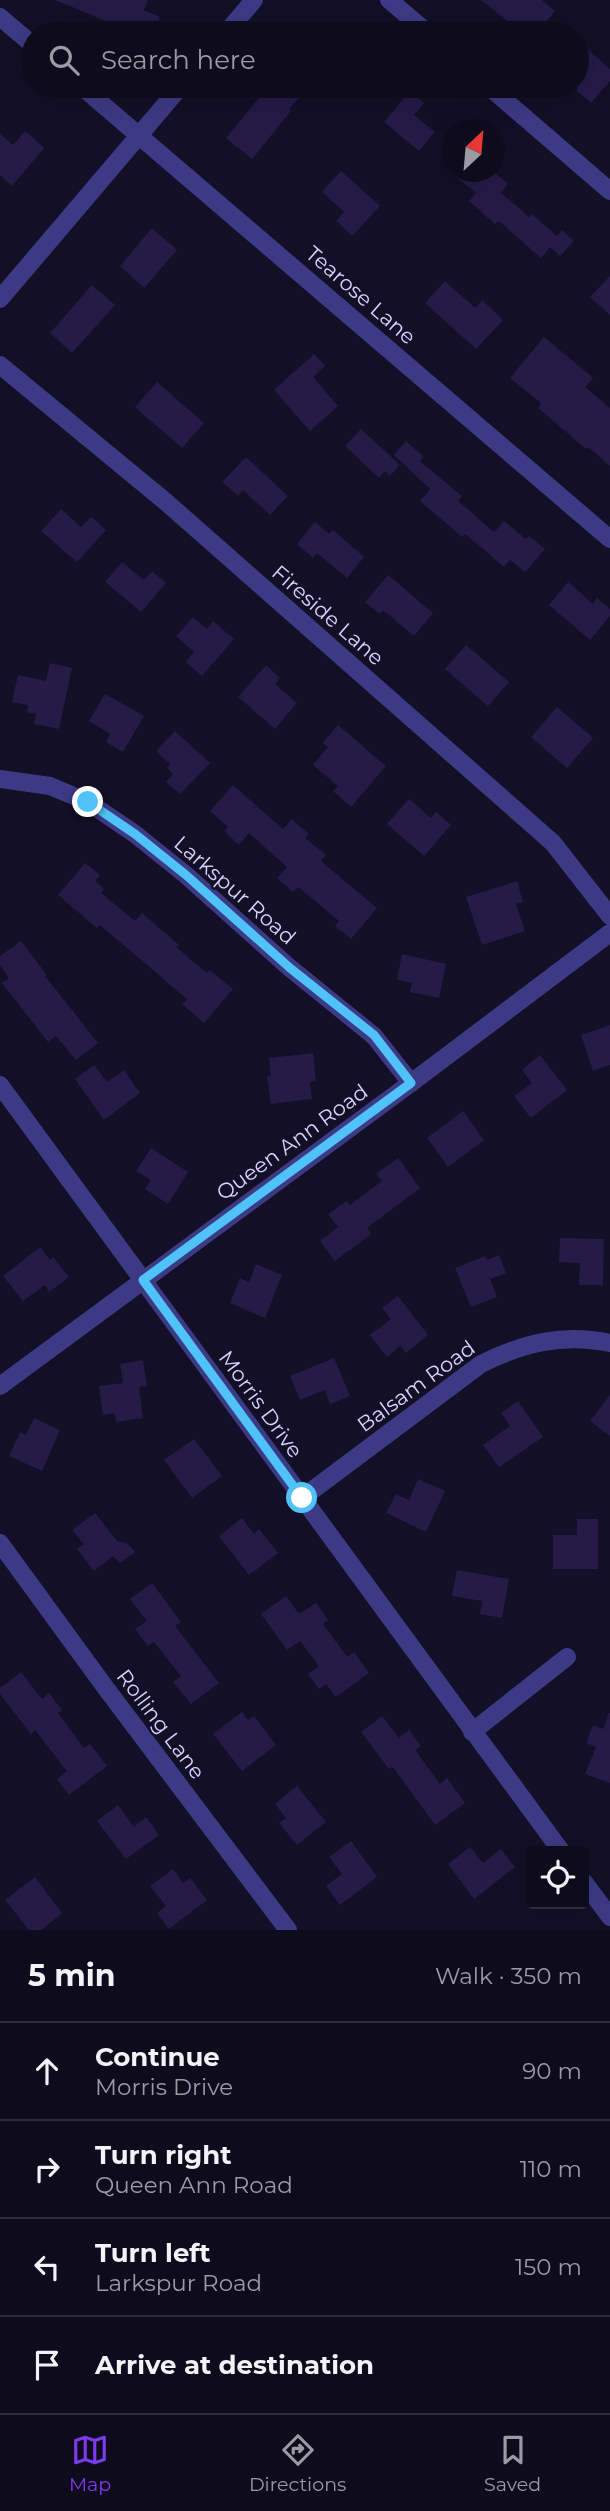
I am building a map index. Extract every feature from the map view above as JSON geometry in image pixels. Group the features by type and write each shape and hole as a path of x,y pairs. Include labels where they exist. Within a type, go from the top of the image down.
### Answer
{"street":[{"path":"236,21 254,0"},
{"path":"389,0 414,21"},
{"path":"0,17 21,35"},
{"name":"Tearose Lane","path":"96,98 610,539"},
{"path":"0,299 170,98"},
{"path":"502,98 610,191"},
{"name":"Fireside Lane","path":"0,365 166,502 553,843 610,916"},
{"name":"Larkspur Road","path":"0,779 50,786 88,802 135,834 186,875 290,968 374,1035 411,1083"},
{"name":"Queen Ann Road","path":"0,1386 610,933"},
{"name":"Morris Drive","path":"0,1085 557,1846"},
{"name":"Balsam Road","path":"302,1498 481,1364 510,1349 538,1341 568,1337 610,1343"},
{"name":"Rolling Lane","path":"0,1544 288,1930"},
{"path":"472,1732 567,1657"},
{"path":"589,1889 610,1917"}],"building":[{"path":"55,0 148,0 144,10 160,17 158,21 106,21"},
{"path":"481,0 542,0 555,11 547,21 507,21"},
{"path":"589,51 610,69 610,81 591,103 585,98 589,98"},
{"path":"259,98 299,98 252,159 226,138"},
{"path":"404,98 418,98 424,103 414,115 435,132 419,151 384,122"},
{"path":"25,131 44,148 12,186 0,175 0,134 13,145"},
{"path":"341,171 380,206 352,236 336,221 344,212 322,192"},
{"path":"505,181 508,184 501,193 529,217 532,214 557,236 562,230 574,241 560,256 550,247 541,258 499,221 495,224 469,201 476,193 462,182"},
{"path":"152,228 177,250 144,288 120,266"},
{"path":"610,276 610,315 590,297"},
{"path":"445,281 475,308 482,300 503,320 476,349 425,303"},
{"path":"92,285 115,305 72,353 50,333"},
{"path":"544,337 593,378 585,387 610,408 610,466 538,408 541,403 510,378"},
{"path":"314,354 325,366 313,377 338,406 310,431 274,390"},
{"path":"157,382 204,423 182,448 135,407"},
{"path":"361,429 400,465 390,476 385,471 379,478 345,446"},
{"path":"406,441 424,457 420,461 462,496 458,501 494,532 504,521 526,539 529,536 545,549 525,572 510,560 504,567 465,534 462,537 420,501 430,489 394,455"},
{"path":"246,457 288,496 270,515 243,490 238,496 222,482"},
{"path":"61,509 81,527 91,517 106,530 77,562 41,531"},
{"path":"315,522 329,534 333,530 364,557 347,578 317,553 313,558 297,544"},
{"path":"122,562 144,580 152,571 166,583 141,612 105,582"},
{"path":"388,575 433,613 414,636 383,610 380,614 365,602"},
{"path":"568,582 593,604 597,598 610,609 610,616 590,640 549,605"},
{"path":"193,617 207,629 213,621 234,639 202,676 186,662 194,652 176,636"},
{"path":"466,645 509,682 488,706 445,669"},
{"path":"50,663 72,668 59,729 34,724 36,714 27,712 28,705 12,702 18,675 46,681"},
{"path":"266,665 280,678 275,684 297,703 275,729 238,697"},
{"path":"105,694 144,716 123,752 106,742 110,734 89,721"},
{"path":"557,707 593,738 567,768 531,737"},
{"path":"338,725 386,766 351,807 333,791 338,786 313,765 328,747 323,743"},
{"path":"175,731 210,763 180,794 166,782 173,774 167,768 170,764 156,751"},
{"path":"233,785 283,829 292,819 309,834 305,838 326,855 321,861 377,908 351,939 335,926 339,921 298,887 293,892 277,878 287,867 249,833 239,845 224,831 228,827 210,811"},
{"path":"409,799 431,818 436,812 451,825 424,856 387,824"},
{"path":"85,863 100,875 95,881 104,889 101,893 135,921 142,913 207,973 210,970 233,989 204,1023 182,1004 187,999 100,925 97,928 58,895"},
{"path":"517,881 523,902 516,904 525,931 482,945 466,897"},
{"path":"21,941 98,1043 76,1060 56,1036 48,1042 2,983 9,978 0,965 0,956"},
{"path":"402,954 446,964 439,998 410,992 412,983 397,980"},
{"path":"610,1025 610,1065 593,1071 581,1035"},
{"path":"313,1053 316,1081 310,1082 312,1099 271,1104 267,1076 271,1076 269,1058"},
{"path":"540,1055 567,1090 531,1118 514,1096 532,1083 522,1070"},
{"path":"94,1065 107,1082 124,1070 140,1093 104,1120 75,1079"},
{"path":"463,1111 484,1140 448,1167 427,1138"},
{"path":"151,1148 188,1172 168,1204 145,1189 151,1180 136,1171"},
{"path":"398,1158 420,1188 367,1228 371,1234 335,1261 320,1241 338,1227 328,1214 347,1201 350,1205 382,1181 376,1174"},
{"path":"560,1238 604,1239 603,1285 579,1285 580,1263 559,1262"},
{"path":"40,1247 50,1260 53,1257 69,1277 49,1292 45,1285 23,1301 3,1276"},
{"path":"499,1255 506,1273 490,1279 497,1297 471,1307 455,1268 485,1256 487,1260"},
{"path":"256,1264 282,1275 265,1318 230,1303 240,1278 249,1282"},
{"path":"398,1296 428,1335 406,1353 400,1346 387,1357 370,1335 391,1319 382,1308"},
{"path":"334,1358 350,1396 330,1404 325,1390 300,1400 290,1376"},
{"path":"143,1360 147,1386 139,1387 143,1418 116,1422 115,1413 103,1415 99,1386 123,1383 120,1364"},
{"path":"610,1395 610,1436 590,1421"},
{"path":"518,1401 543,1437 499,1467 483,1445 510,1426 501,1413"},
{"path":"34,1418 60,1430 42,1471 9,1456 20,1432 26,1435"},
{"path":"194,1439 222,1476 192,1498 164,1460"},
{"path":"418,1479 445,1491 426,1532 386,1513 396,1494 409,1500"},
{"path":"95,1513 117,1541 127,1543 135,1552 120,1563 113,1556 94,1571 77,1549 84,1544 72,1530"},
{"path":"242,1518 254,1534 259,1529 278,1553 249,1575 219,1536"},
{"path":"577,1519 598,1519 598,1569 553,1569 553,1535 577,1535"},
{"path":"457,1570 509,1579 502,1618 480,1614 482,1601 452,1596"},
{"path":"152,1583 181,1622 175,1626 219,1683 191,1704 173,1682 181,1676 154,1642 148,1646 135,1629 147,1621 130,1599"},
{"path":"286,1596 299,1614 316,1603 328,1620 323,1624 347,1657 354,1652 369,1673 336,1697 326,1684 319,1689 308,1674 319,1666 300,1641 287,1650 261,1614"},
{"path":"21,1672 42,1699 49,1693 62,1710 58,1713 84,1748 90,1744 107,1766 69,1795 57,1779 67,1771 35,1730 31,1734 0,1694 0,1688"},
{"path":"242,1712 248,1720 254,1716 276,1745 242,1771 213,1734"},
{"path":"609,1713 610,1783 585,1774 596,1747 586,1743 593,1725 603,1729"},
{"path":"382,1716 399,1738 409,1730 421,1746 415,1750 440,1784 447,1778 465,1803 435,1825 393,1767 389,1769 361,1732"},
{"path":"297,1786 326,1822 297,1845 279,1823 286,1818 275,1804"},
{"path":"118,1805 134,1827 146,1817 159,1835 126,1859 97,1821"},
{"path":"351,1841 377,1877 340,1905 326,1886 342,1874 329,1857"},
{"path":"470,1847 483,1863 501,1849 515,1867 474,1899 448,1864"},
{"path":"173,1869 183,1883 190,1878 207,1900 169,1929 157,1913 166,1906 150,1886"},
{"path":"35,1877 62,1913 41,1930 29,1930 5,1900"}],"route":[{"path":"88,802 135,834 186,875 290,968 374,1035 411,1083 143,1280 302,1498"}]}
